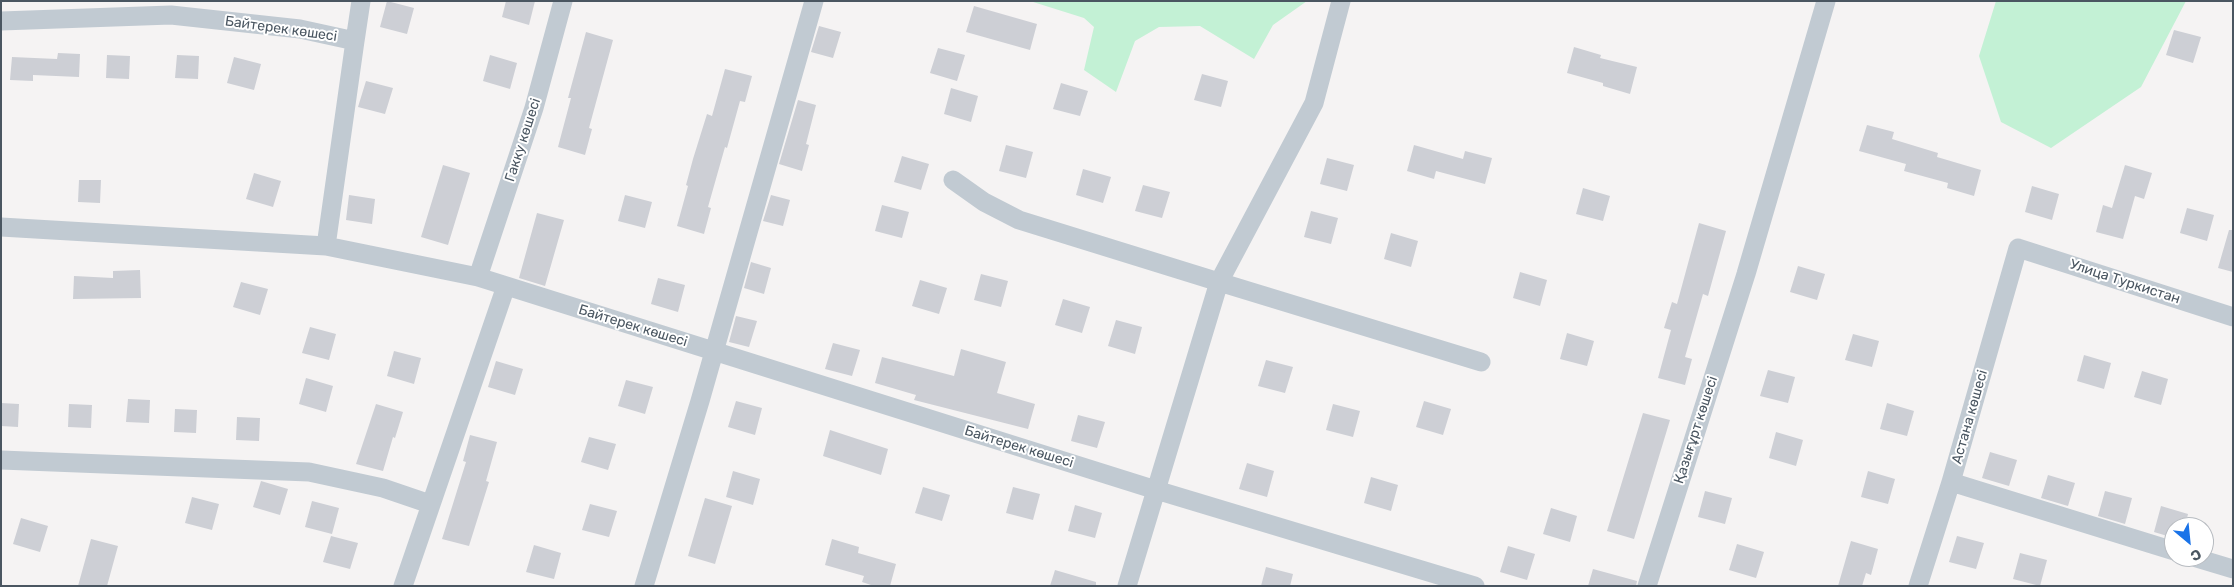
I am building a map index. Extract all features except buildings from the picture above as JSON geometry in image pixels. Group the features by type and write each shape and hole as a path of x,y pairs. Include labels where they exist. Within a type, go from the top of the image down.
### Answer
{"street":[{"path":"355,41 361,1"},
{"name":"Гакку көшесі","path":"478,278 534,108 563,1"},
{"path":"644,586 814,1"},
{"path":"1127,586 1219,282 1314,103 1341,1"},
{"name":"Қазығұрт көшесі","path":"1647,586 1746,274 1826,1"},
{"name":"Байтерек көшесі","path":"1,21 170,15 300,29 355,41 326,246 478,278 506,286 1156,490 1475,586"},
{"path":"953,180 984,202 1019,220 1482,362"},
{"path":"1,227 326,246"},
{"name":"Улица Туркистан","path":"2018,248 2233,317"},
{"name":"Астана көшесі","path":"1918,586 1951,482 2018,248"},
{"path":"403,586 506,286"},
{"path":"1,460 309,472 383,488 430,504"},
{"path":"1951,482 2164,548"},
{"path":"2214,563 2233,569"}],"green space":[{"path":"1030,1 1307,1 1273,25 1254,59 1200,26 1159,27 1135,41 1116,92 1084,70 1094,27 1084,18"},
{"path":"1996,1 2186,1 2141,87 2051,148 2001,122 1979,56"}]}
